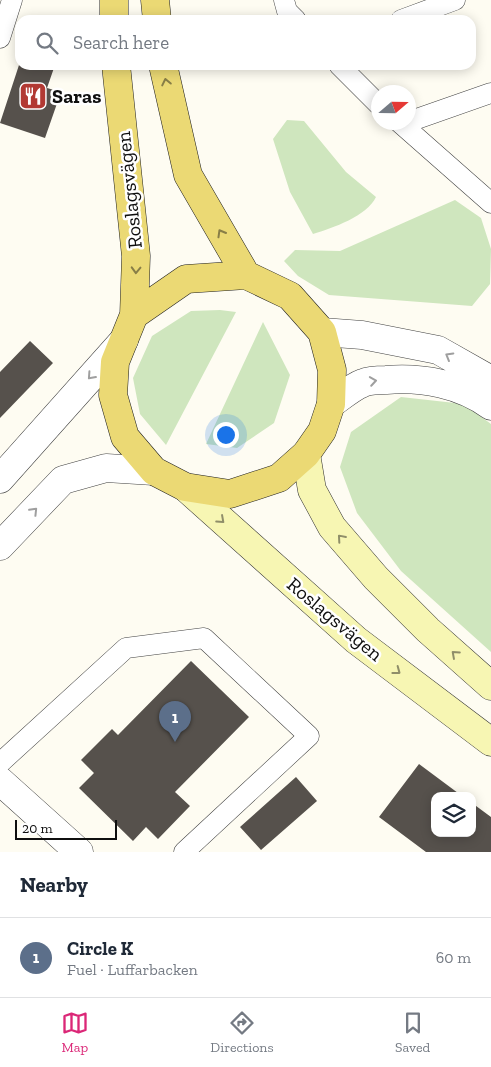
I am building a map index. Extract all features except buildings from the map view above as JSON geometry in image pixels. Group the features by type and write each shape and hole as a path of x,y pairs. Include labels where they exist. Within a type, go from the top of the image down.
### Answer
{"main road":[{"path":"114,0 114,15"},
{"path":"154,0 156,15"},
{"name":"Roslagsvägen","path":"117,70 136,256 134,315 116,362 113,395 125,437 154,471 185,488 356,640 491,742"},
{"path":"163,70 188,175 246,275"},
{"name":"Roslagsvägen","path":"134,315 186,279 246,275 290,296 322,332 332,370 331,404 322,431 306,454 278,478 230,494 185,488"},
{"path":"306,454 312,490 332,527 376,578 428,630 491,686"}],"street":[{"path":"322,332 362,335 438,350 488,391"},
{"path":"0,479 124,340"},
{"path":"331,404 363,383 378,380 403,378 488,391"},
{"path":"0,546 63,480 106,468 154,471"},
{"path":"0,781 79,852"}],"lane":[{"path":"0,38 12,0"},
{"path":"284,0 287,12 290,15"},
{"path":"414,15 455,0"},
{"path":"343,70 371,97"},
{"path":"416,119 491,93"},
{"path":"412,130 491,203"},
{"path":"0,763 126,648 204,638 310,736 184,852"}],"green space":[{"path":"287,120 304,121 346,172 376,197 372,204 349,220 313,234 290,192 273,139"},
{"path":"455,200 481,218 491,249 490,284 472,306 329,295 298,276 284,261 295,250 340,251"},
{"path":"220,310 236,312 166,445 140,414 133,378 152,336 191,311"},
{"path":"263,322 290,375 274,423 237,448 206,444"},
{"path":"401,397 464,404 491,424 491,652 401,571 357,513 340,467 351,432"}],"place":[{"name":"Saras","path":"33,96"},
{"name":"Circle K","path":"175,742"}]}
